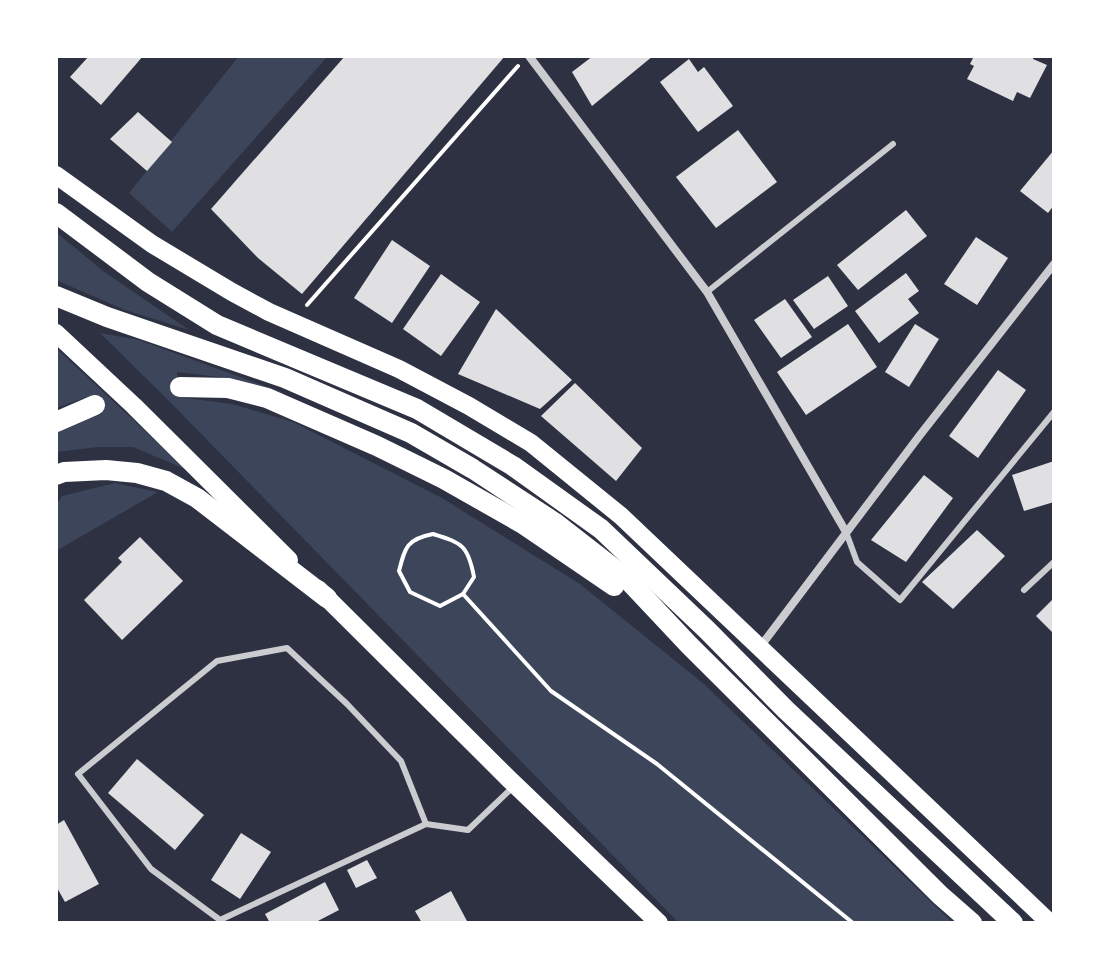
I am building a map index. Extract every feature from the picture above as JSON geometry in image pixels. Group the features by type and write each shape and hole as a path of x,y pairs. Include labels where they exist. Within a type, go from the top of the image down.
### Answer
{"highway":[{"path":"56,213 148,282 217,325 417,409 513,466 601,529 786,710 1013,923"},
{"path":"56,296 107,317 285,378 411,433 554,522 626,578 689,645 940,895 972,923"},
{"path":"180,387 228,388 267,398 444,479 523,524 594,571 689,645"},
{"path":"56,422 95,405"},
{"path":"56,475 106,470 137,473 166,481 197,498 327,598"}],"main road":[{"path":"56,175 152,244 232,292 269,312 399,369 531,443 621,516 1050,923"},
{"path":"56,333 659,923"}],"street":[{"path":"525,59 707,292 846,532"},
{"path":"760,647 1054,264"}],"lane":[{"path":"707,292 893,144"},
{"path":"846,532 857,562 900,600 1054,412"},
{"path":"1024,590 1054,562"},
{"path":"426,824 401,761 347,704 287,648 217,661 78,774 151,869 220,920 426,824 468,830 515,785"}],"path":[{"path":"304,309 525,59"},
{"path":"433,534 457,542 470,557 474,577 463,594 440,606 410,592 399,571 404,550 416,537 433,534"},
{"path":"463,594 551,691 657,764 853,923"}],"shaded area":[{"path":"239,56 328,56 172,232 129,193"},
{"path":"56,232 103,271 189,330 125,310 56,280"},
{"path":"100,333 139,340 287,394 219,377 177,372 179,397 232,404 293,422 442,498 580,584 704,684 953,923 679,923"},
{"path":"56,348 187,470 133,447 56,452 56,430 102,414 93,395 56,408"},
{"path":"115,483 158,492 56,551 56,505 62,496"}],"building":[{"path":"89,56 143,56 101,105 70,77"},
{"path":"345,56 505,56 302,294 258,258 211,209"},
{"path":"593,56 653,56 592,106 572,72"},
{"path":"974,56 1034,56 1033,59 1047,65 1030,98 1017,92 1013,101 967,79 974,66 970,64"},
{"path":"689,59 698,72 704,67 733,106 698,132 660,82"},
{"path":"138,112 172,142 147,171 110,139"},
{"path":"738,130 777,182 716,228 676,177"},
{"path":"1054,150 1054,205 1048,213 1020,191"},
{"path":"906,210 927,236 858,290 837,265"},
{"path":"976,237 1008,258 977,305 944,284"},
{"path":"392,240 430,266 392,323 354,298"},
{"path":"906,273 919,291 908,299 919,313 879,343 855,311"},
{"path":"441,274 480,302 441,356 403,329"},
{"path":"828,276 848,306 814,329 793,300"},
{"path":"785,299 812,337 781,358 754,320"},
{"path":"496,309 572,380 540,409 458,374"},
{"path":"848,324 877,367 806,415 777,372"},
{"path":"915,324 939,339 909,387 885,372"},
{"path":"998,370 1026,390 978,458 949,436"},
{"path":"575,383 642,448 616,481 541,416"},
{"path":"1054,461 1054,502 1024,511 1012,475"},
{"path":"924,475 953,498 906,562 871,540"},
{"path":"977,530 1005,556 953,609 922,582"},
{"path":"140,537 183,581 122,640 84,600 122,562 118,558"},
{"path":"1054,598 1054,634 1036,616"},
{"path":"137,759 204,815 175,850 108,793"},
{"path":"64,820 99,884 65,902 56,886 56,825"},
{"path":"241,833 271,852 240,899 211,880"},
{"path":"367,860 377,878 356,888 347,870"},
{"path":"325,882 339,910 314,923 270,923 265,914"},
{"path":"451,891 468,923 422,923 415,911"}]}
